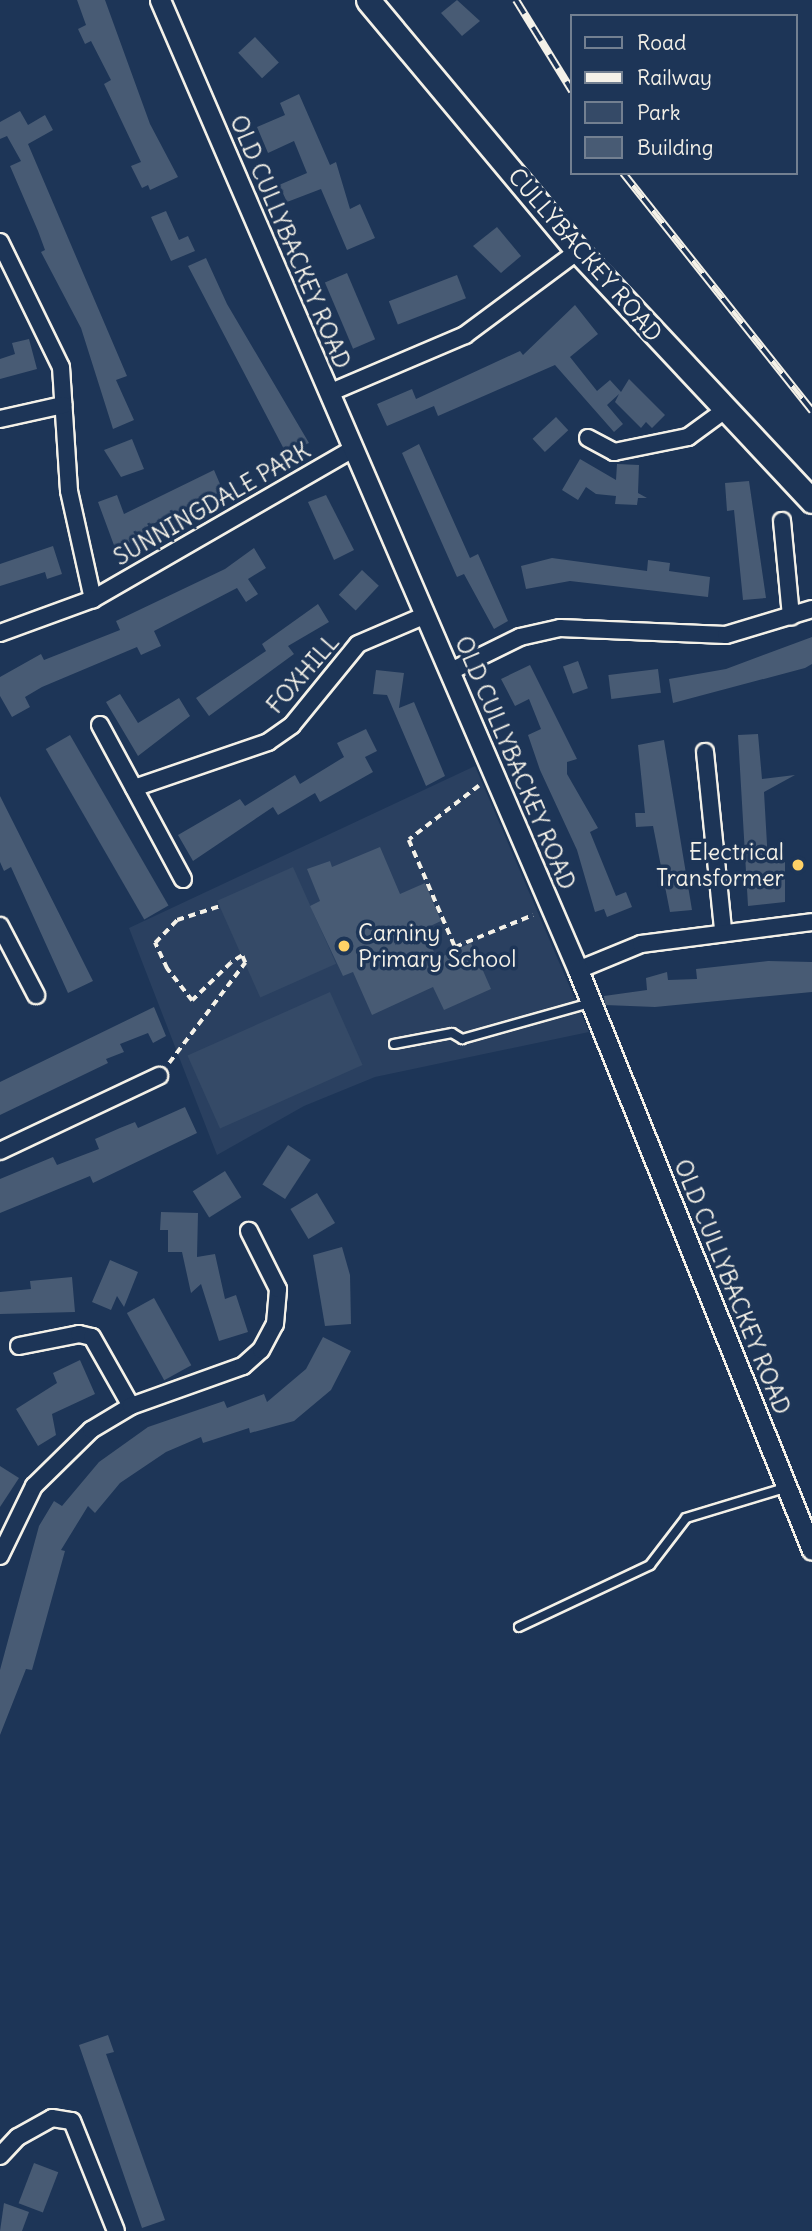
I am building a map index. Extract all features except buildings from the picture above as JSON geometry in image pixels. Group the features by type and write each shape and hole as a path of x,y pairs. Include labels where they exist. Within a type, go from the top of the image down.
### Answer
{"main road":[{"name":"CULLYBACKEY ROAD","path":"368,0 578,251 812,501"}],"street":[{"name":"OLD CULLYBACKEY ROAD","path":"160,0 578,970 812,1550"},
{"name":"SUNNINGDALE PARK","path":"0,242 57,357 71,503 93,599"},
{"path":"329,393 465,335 578,251"},
{"path":"0,419 63,405"},
{"path":"588,438 614,453 688,437 725,411"},
{"name":"SUNNINGDALE PARK","path":"0,633 93,599 354,449"},
{"path":"782,521 791,617"},
{"path":"451,671 520,637 560,628 726,635 812,609"},
{"name":"FOXHILL","path":"134,788 268,742 292,725 358,644 426,615"},
{"path":"100,726 183,879"},
{"path":"705,752 723,930"},
{"path":"578,970 641,944 723,930 812,922"},
{"path":"0,926 36,995"},
{"path":"0,1150 159,1076"},
{"path":"1,1547 21,1505 47,1471 91,1430 131,1406 237,1369 265,1345 277,1317 278,1289 249,1231"},
{"path":"19,1346 55,1337 92,1337 131,1406"},
{"path":"0,2156 18,2137 52,2118 72,2121 116,2231"}],"lane":[{"path":"394,1044 453,1033 463,1039 590,1003"},
{"path":"519,1627 650,1565 687,1518 788,1487"}],"path":[{"path":"496,777 409,840 455,947 550,908"},
{"path":"159,1076 245,962 242,956 231,963 192,1001 167,969 155,943 177,920 220,906"}],"shaded area":[{"name":"Carniny Primary School","path":"475,766 589,1032 375,1077 304,1106 217,1155 129,928"}],"green space":[{"path":"293,867 336,964 260,998 217,901"},
{"path":"330,992 363,1065 220,1129 187,1055"}],"railway":[{"path":"516,0 570,88"},
{"path":"625,175 812,411"}],"place":[{"name":"Electrical Transformer","path":"798,865"},
{"name":"Carniny Primary School","path":"344,946"}]}
